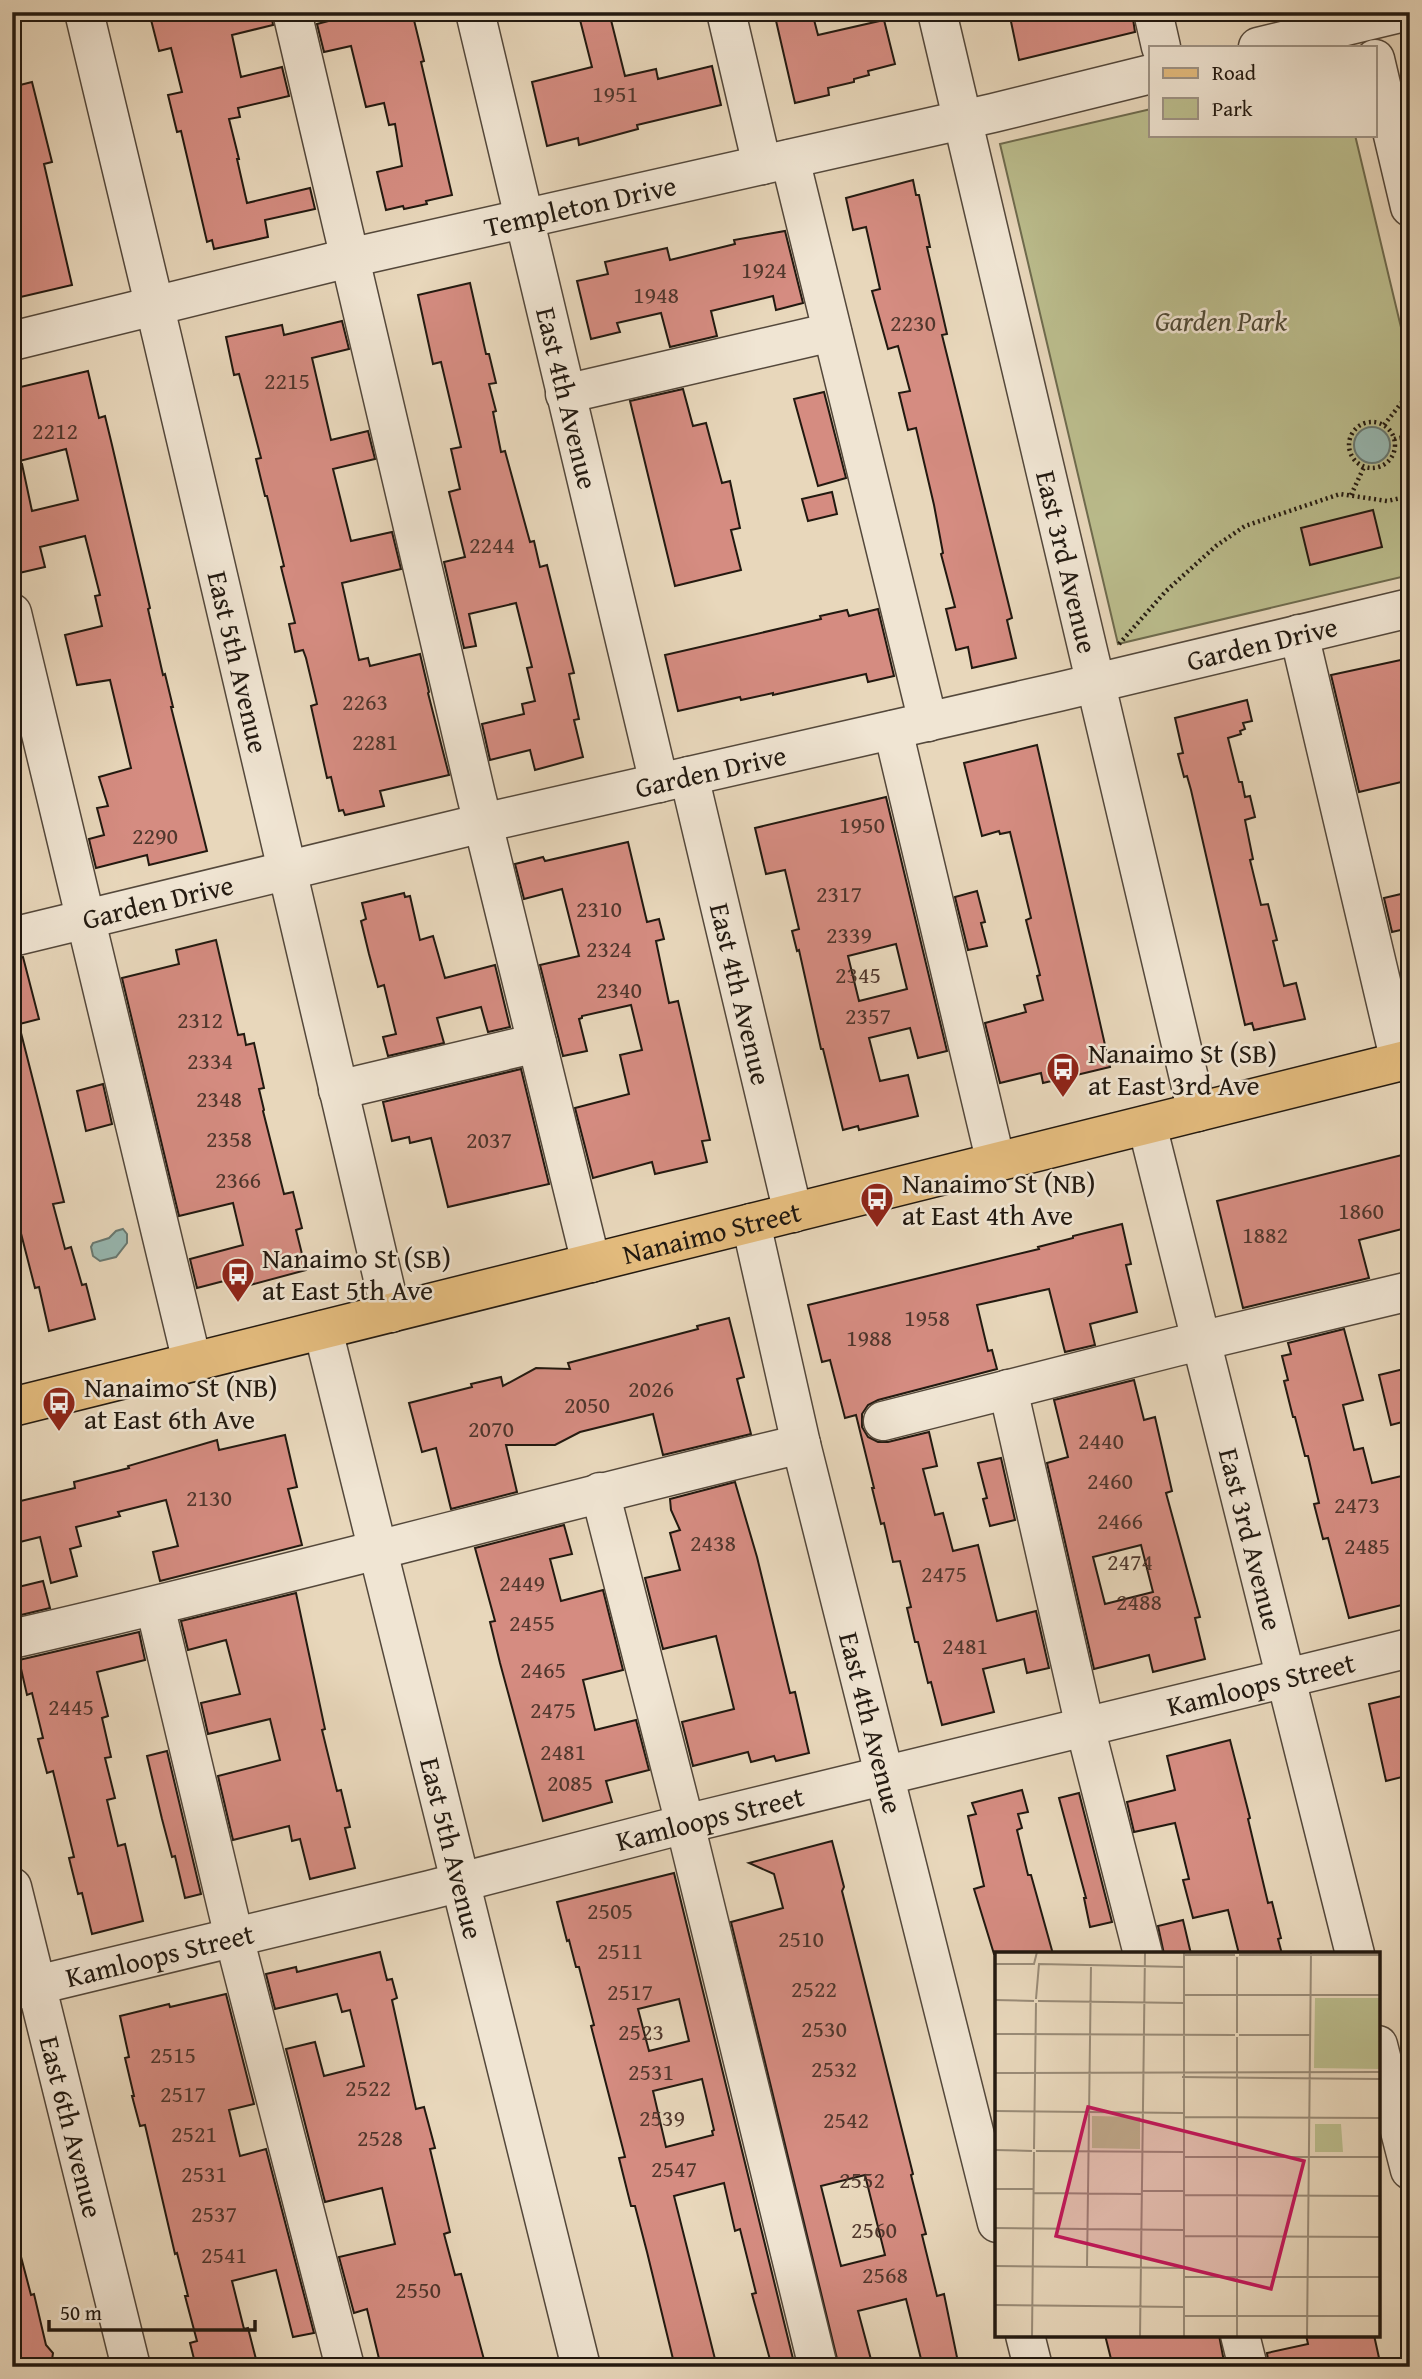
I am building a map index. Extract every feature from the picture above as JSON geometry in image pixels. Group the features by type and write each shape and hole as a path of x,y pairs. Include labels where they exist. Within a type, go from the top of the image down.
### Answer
{"main road":[{"name":"Nanaimo Street","path":"12,1407 1405,1060"}],"street":[{"name":"East 5th Avenue","path":"84,12 391,1313"},
{"path":"292,12 483,823 591,1263"},
{"name":"East 4th Avenue","path":"475,12 565,394 793,1213"},
{"path":"726,12 832,332 996,1163"},
{"name":"East 3rd Avenue","path":"937,12 1197,1112"},
{"path":"1153,12 1161,46"},
{"path":"1263,46 1367,27 1404,12"},
{"path":"1376,63 1410,207"},
{"name":"Templeton Drive","path":"12,341 349,258 963,120 1149,74"},
{"path":"565,394 832,332"},
{"name":"Garden Drive","path":"12,937 483,823 911,726 1410,608"},
{"path":"12,613 192,1362"},
{"path":"1299,634 1405,1060"},
{"path":"338,1090 537,1043"},
{"name":"East 3rd Avenue","path":"1147,1125 1354,1952"},
{"name":"East 4th Avenue","path":"751,1223 801,1444 995,2215"},
{"path":"883,1421 1202,1341 1409,1297"},
{"name":"East 5th Avenue","path":"323,1330 581,2367"},
{"path":"1008,1389 1085,1727 1142,1952"},
{"path":"12,1639 155,1606 600,1492 801,1444"},
{"path":"600,1492 685,1824 818,2367"},
{"path":"155,1606 234,1937 345,2367"},
{"name":"Kamloops Street","path":"24,1988 1410,1648"},
{"name":"East 6th Avenue","path":"12,1887 24,1988 131,2367"},
{"path":"1380,2053 1410,2171"},
{"path":"1026,2337 1033,2367"},
{"path":"1240,2337 1248,2367"}],"path":[{"path":"1384,425 1410,392"},
{"path":"1369,422 1384,425 1394,439 1394,454 1385,465 1371,469 1357,464 1349,450 1351,435 1362,424 1369,422"},
{"path":"1394,439 1410,436"},
{"path":"1351,495 1364,467"},
{"path":"1119,644 1166,591 1216,547 1245,526 1340,494 1387,501 1410,496"}],"green space":[{"name":"Garden Park","path":"1149,109 1149,136 1355,136 1410,365 1410,575 1118,644 1000,144"}],"water":[{"path":"1372,427 1385,432 1390,445 1385,458 1372,463 1359,458 1354,445 1359,432"},
{"path":"123,1229 127,1234 127,1243 116,1257 100,1261 93,1256 93,1243 109,1238 116,1231"}],"building":[{"path":"149,12 271,12 273,25 232,35 241,77 282,67 289,96 238,108 240,117 229,119 237,159 247,203 310,188 315,209 265,220 268,237 214,249 212,240 207,242 181,131 177,132 168,95 182,92 171,48 159,51"},
{"path":"339,12 412,12 452,195 426,201 427,204 386,210 377,172 402,166 395,124 389,125 384,103 366,107 351,46 324,52 317,24 340,18"},
{"path":"578,12 609,12 625,76 656,69 658,79 712,66 721,105 637,125 638,129 579,145 578,138 547,146 532,82 592,67"},
{"path":"774,12 812,12 818,35 884,20 895,64 868,71 869,75 854,79 854,82 828,88 829,95 795,103"},
{"path":"1009,12 1132,12 1135,32 1019,60"},
{"path":"32,82 52,162 44,164 72,285 12,299 12,87"},
{"path":"913,180 916,195 919,195 930,247 927,247 947,334 942,335 1012,618 1007,620 1016,658 972,668 968,647 956,650 946,609 955,607 941,554 943,553 934,505 916,428 908,430 899,393 910,391 898,346 888,349 872,291 880,289 866,227 853,230 846,198"},
{"path":"785,231 803,303 776,310 773,296 711,311 717,336 670,347 661,313 617,323 620,332 591,339 577,281 608,274 605,262 667,248 670,260 735,244 734,240"},
{"path":"470,283 486,354 489,354 496,383 489,384 496,411 493,412 501,452 505,451 530,542 534,541 540,567 547,565 574,673 569,674 579,719 574,720 583,757 535,770 530,750 490,760 482,724 524,714 522,704 535,701 527,668 532,667 516,603 469,614 476,646 464,648 444,562 465,557 449,492 460,489 451,449 461,447 441,362 433,364 418,295"},
{"path":"342,321 349,349 312,358 331,440 368,431 375,459 333,469 351,541 392,532 401,569 342,583 359,660 368,658 370,666 420,654 449,775 380,791 384,806 345,815 343,810 339,811 331,777 327,778 311,706 317,704 306,658 303,650 295,652 289,624 295,623 281,567 284,566 256,459 261,458 239,374 234,375 226,337 282,325 284,335"},
{"path":"88,371 99,418 105,416 163,675 165,674 207,851 149,865 147,855 96,868 89,839 104,835 97,808 108,806 99,777 131,768 110,680 77,685 65,635 102,626 95,596 100,595 85,536 40,547 45,567 19,573 12,545 12,465 22,464 32,511 78,500 66,449 12,463 12,389"},
{"path":"683,389 693,426 706,423 722,483 730,481 740,528 731,530 741,570 675,586 630,401"},
{"path":"824,392 846,478 818,486 794,399"},
{"path":"832,492 837,514 808,521 802,499"},
{"path":"1373,510 1382,547 1310,565 1301,528"},
{"path":"878,609 894,676 868,682 866,674 773,695 741,700 740,697 678,711 665,655 821,619 820,616 847,610 849,616"},
{"path":"1410,658 1410,780 1359,792 1331,675"},
{"path":"1247,700 1252,721 1243,723 1245,729 1240,731 1241,734 1228,738 1239,782 1242,782 1245,797 1250,796 1255,817 1245,820 1253,859 1250,860 1261,905 1268,904 1277,940 1273,941 1284,986 1296,983 1305,1019 1254,1030 1252,1023 1245,1025 1191,790 1187,776 1184,777 1178,754 1183,753 1175,718"},
{"path":"1037,745 1110,1067 1043,1083 1041,1073 1000,1083 985,1023 1026,1012 1024,1005 1043,1000 1037,976 1040,975 1026,920 1031,918 1010,832 1000,834 999,831 982,836 964,763"},
{"path":"886,797 947,1051 918,1058 910,1028 869,1038 880,1081 908,1075 918,1116 859,1130 858,1126 843,1130 792,931 799,929 785,870 766,874 755,828","holes":["896,944 907,989 859,1001 848,956"]},
{"path":"628,842 647,922 659,919 664,939 656,941 669,1003 678,1001 710,1140 702,1141 707,1162 655,1174 652,1162 593,1178 575,1108 629,1094 620,1055 642,1050 631,1005 582,1016 579,1019 587,1051 563,1056 540,965 579,956 562,889 524,899 515,864 543,857 545,861"},
{"path":"977,891 985,922 981,923 987,946 968,950 955,897"},
{"path":"404,893 405,897 410,896 420,940 433,936 445,978 495,965 510,1027 488,1032 481,1007 437,1018 444,1043 388,1056 383,1037 396,1034 384,985 378,987 369,954 361,921 366,919 362,903"},
{"path":"1401,894 1409,928 1392,932 1384,898"},
{"path":"216,940 238,1035 244,1034 246,1045 254,1043 264,1088 259,1089 263,1111 284,1194 293,1192 302,1228 296,1230 306,1270 250,1285 247,1275 197,1288 190,1259 243,1245 233,1203 179,1216 122,978 179,964 176,950"},
{"path":"23,957 39,1019 12,1026 13,958"},
{"path":"20,1029 64,1202 53,1204 65,1249 71,1247 82,1285 86,1284 95,1319 49,1331 39,1287 35,1288 16,1214 12,1215 12,1030"},
{"path":"521,1069 549,1184 448,1207 431,1138 410,1143 409,1137 392,1141 383,1102"},
{"path":"103,1084 112,1124 86,1131 77,1091"},
{"path":"1410,1153 1410,1227 1359,1240 1369,1278 1243,1308 1217,1201"},
{"path":"1122,1224 1131,1264 1126,1265 1137,1312 1090,1324 1095,1345 1065,1352 1049,1289 977,1305 988,1351 992,1350 997,1369 878,1400 868,1405 862,1414 862,1427 868,1437 878,1442 929,1432 937,1466 923,1469 935,1515 943,1513 953,1551 978,1545 997,1621 1036,1611 1049,1668 1027,1673 1024,1659 983,1669 994,1712 942,1725 918,1642 915,1642 907,1608 911,1607 900,1561 893,1562 884,1523 881,1524 856,1415 845,1418 830,1360 822,1362 808,1305 1039,1249 1038,1247 1073,1236"},
{"path":"729,1318 744,1377 737,1379 751,1434 663,1455 653,1414 580,1432 555,1445 506,1445 517,1492 451,1509 436,1448 422,1452 409,1403 501,1377 503,1386 536,1368 570,1369 568,1363 698,1329 697,1326"},
{"path":"1344,1329 1363,1400 1343,1405 1354,1450 1363,1448 1372,1483 1410,1474 1410,1603 1349,1618 1328,1538 1323,1539 1314,1504 1319,1503 1308,1456 1305,1456 1293,1417 1284,1381 1288,1380 1282,1356 1291,1354 1288,1343"},
{"path":"1404,1369 1410,1391 1410,1420 1391,1425 1379,1375"},
{"path":"1134,1380 1144,1420 1155,1417 1172,1491 1166,1493 1200,1617 1195,1618 1205,1659 1153,1672 1149,1655 1094,1669 1047,1463 1068,1457 1054,1400","holes":["1141,1545 1153,1592 1105,1604 1093,1557"]},
{"path":"285,1435 297,1487 288,1489 302,1545 160,1581 153,1552 178,1546 166,1500 118,1512 120,1516 76,1527 81,1546 70,1549 77,1576 51,1583 40,1537 12,1544 12,1503 75,1488 74,1482 217,1440 219,1450"},
{"path":"1001,1458 1015,1520 990,1526 983,1499 987,1498 978,1463"},
{"path":"735,1482 757,1557 790,1693 795,1692 809,1753 776,1761 774,1756 751,1762 748,1752 693,1766 682,1722 734,1709 716,1636 663,1649 645,1578 680,1570 670,1533 680,1530 671,1510 670,1499"},
{"path":"564,1525 572,1554 550,1559 561,1601 603,1590 623,1670 583,1680 595,1730 636,1720 649,1770 606,1781 612,1802 543,1821 500,1663 490,1622 495,1621 475,1548"},
{"path":"43,1581 50,1608 21,1615 14,1588"},
{"path":"296,1593 325,1729 322,1730 337,1791 341,1790 350,1827 345,1828 355,1868 310,1879 300,1839 292,1841 289,1826 233,1840 218,1776 280,1760 270,1719 208,1734 201,1703 240,1694 226,1640 188,1650 181,1621"},
{"path":"139,1632 145,1660 97,1672 108,1716 102,1718 111,1757 105,1758 115,1798 107,1800 118,1846 125,1844 143,1921 92,1934 82,1893 78,1894 69,1858 74,1857 53,1771 47,1773 38,1739 43,1738 32,1693 27,1695 19,1660"},
{"path":"1410,1694 1410,1775 1386,1781 1369,1704"},
{"path":"1230,1740 1268,1903 1272,1902 1281,1938 1278,1939 1281,1952 1238,1952 1228,1910 1193,1918 1183,1880 1189,1879 1175,1823 1134,1832 1127,1802 1175,1790 1167,1756"},
{"path":"167,1751 201,1894 185,1898 147,1756"},
{"path":"1022,1790 1028,1812 1018,1814 1022,1828 1017,1830 1052,1952 994,1954 974,1889 984,1886 968,1816 976,1814 972,1803"},
{"path":"1079,1793 1112,1922 1090,1927 1086,1898 1059,1798"},
{"path":"832,1841 844,1887 842,1891 913,2174 911,2175 926,2234 922,2235 937,2296 944,2294 959,2367 923,2367 906,2299 858,2311 873,2367 839,2367 731,1922 783,1908 774,1874 749,1863","holes":["865,2175 885,2255 841,2266 821,2186"]},
{"path":"674,1873 795,2367 772,2367 752,2294 756,2293 740,2229 735,2231 724,2183 674,2196 717,2367 678,2367 676,2359 673,2359 635,2206 631,2206 619,2158 625,2157 591,2026 594,2025 579,1967 576,1967 569,1940 567,1941 557,1902","holes":["679,1999 689,2041 649,2051 638,2009","702,2079 713,2135 666,2147 653,2091"]},
{"path":"1183,1920 1191,1952 1164,1952 1158,1926"},
{"path":"380,1952 387,1980 392,1979 397,1998 392,2000 416,2109 424,2107 435,2148 430,2149 450,2232 444,2234 455,2275 461,2274 486,2367 381,2367 367,2309 354,2313 339,2257 395,2244 382,2188 325,2202 286,2049 315,2042 324,2076 364,2066 350,2010 342,2012 337,1994 275,2009 266,1974 296,1967 297,1972"},
{"path":"226,1994 254,2104 229,2110 240,2156 266,2149 314,2333 293,2337 276,2270 232,2281 244,2329 248,2328 258,2367 196,2367 190,2343 197,2341 185,2296 188,2296 177,2253 175,2254 145,2125 140,2126 132,2096 125,2058 129,2057 120,2016"},
{"path":"20,2253 31,2295 34,2294 46,2345 53,2353 51,2367 12,2367 12,2254"},
{"path":"1106,2337 1219,2337 1225,2367 1113,2367"},
{"path":"1306,2337 1374,2337 1381,2367 1269,2367 1267,2353 1308,2344"}],"place":[{"name":"Nanaimo St (SB) at East 3rd Ave","path":"1063,1099"},
{"name":"Nanaimo St (NB) at East 4th Ave","path":"877,1229"},
{"name":"Nanaimo St (SB) at East 5th Ave","path":"238,1304"},
{"name":"Nanaimo St (NB) at East 6th Ave","path":"59,1433"}]}
